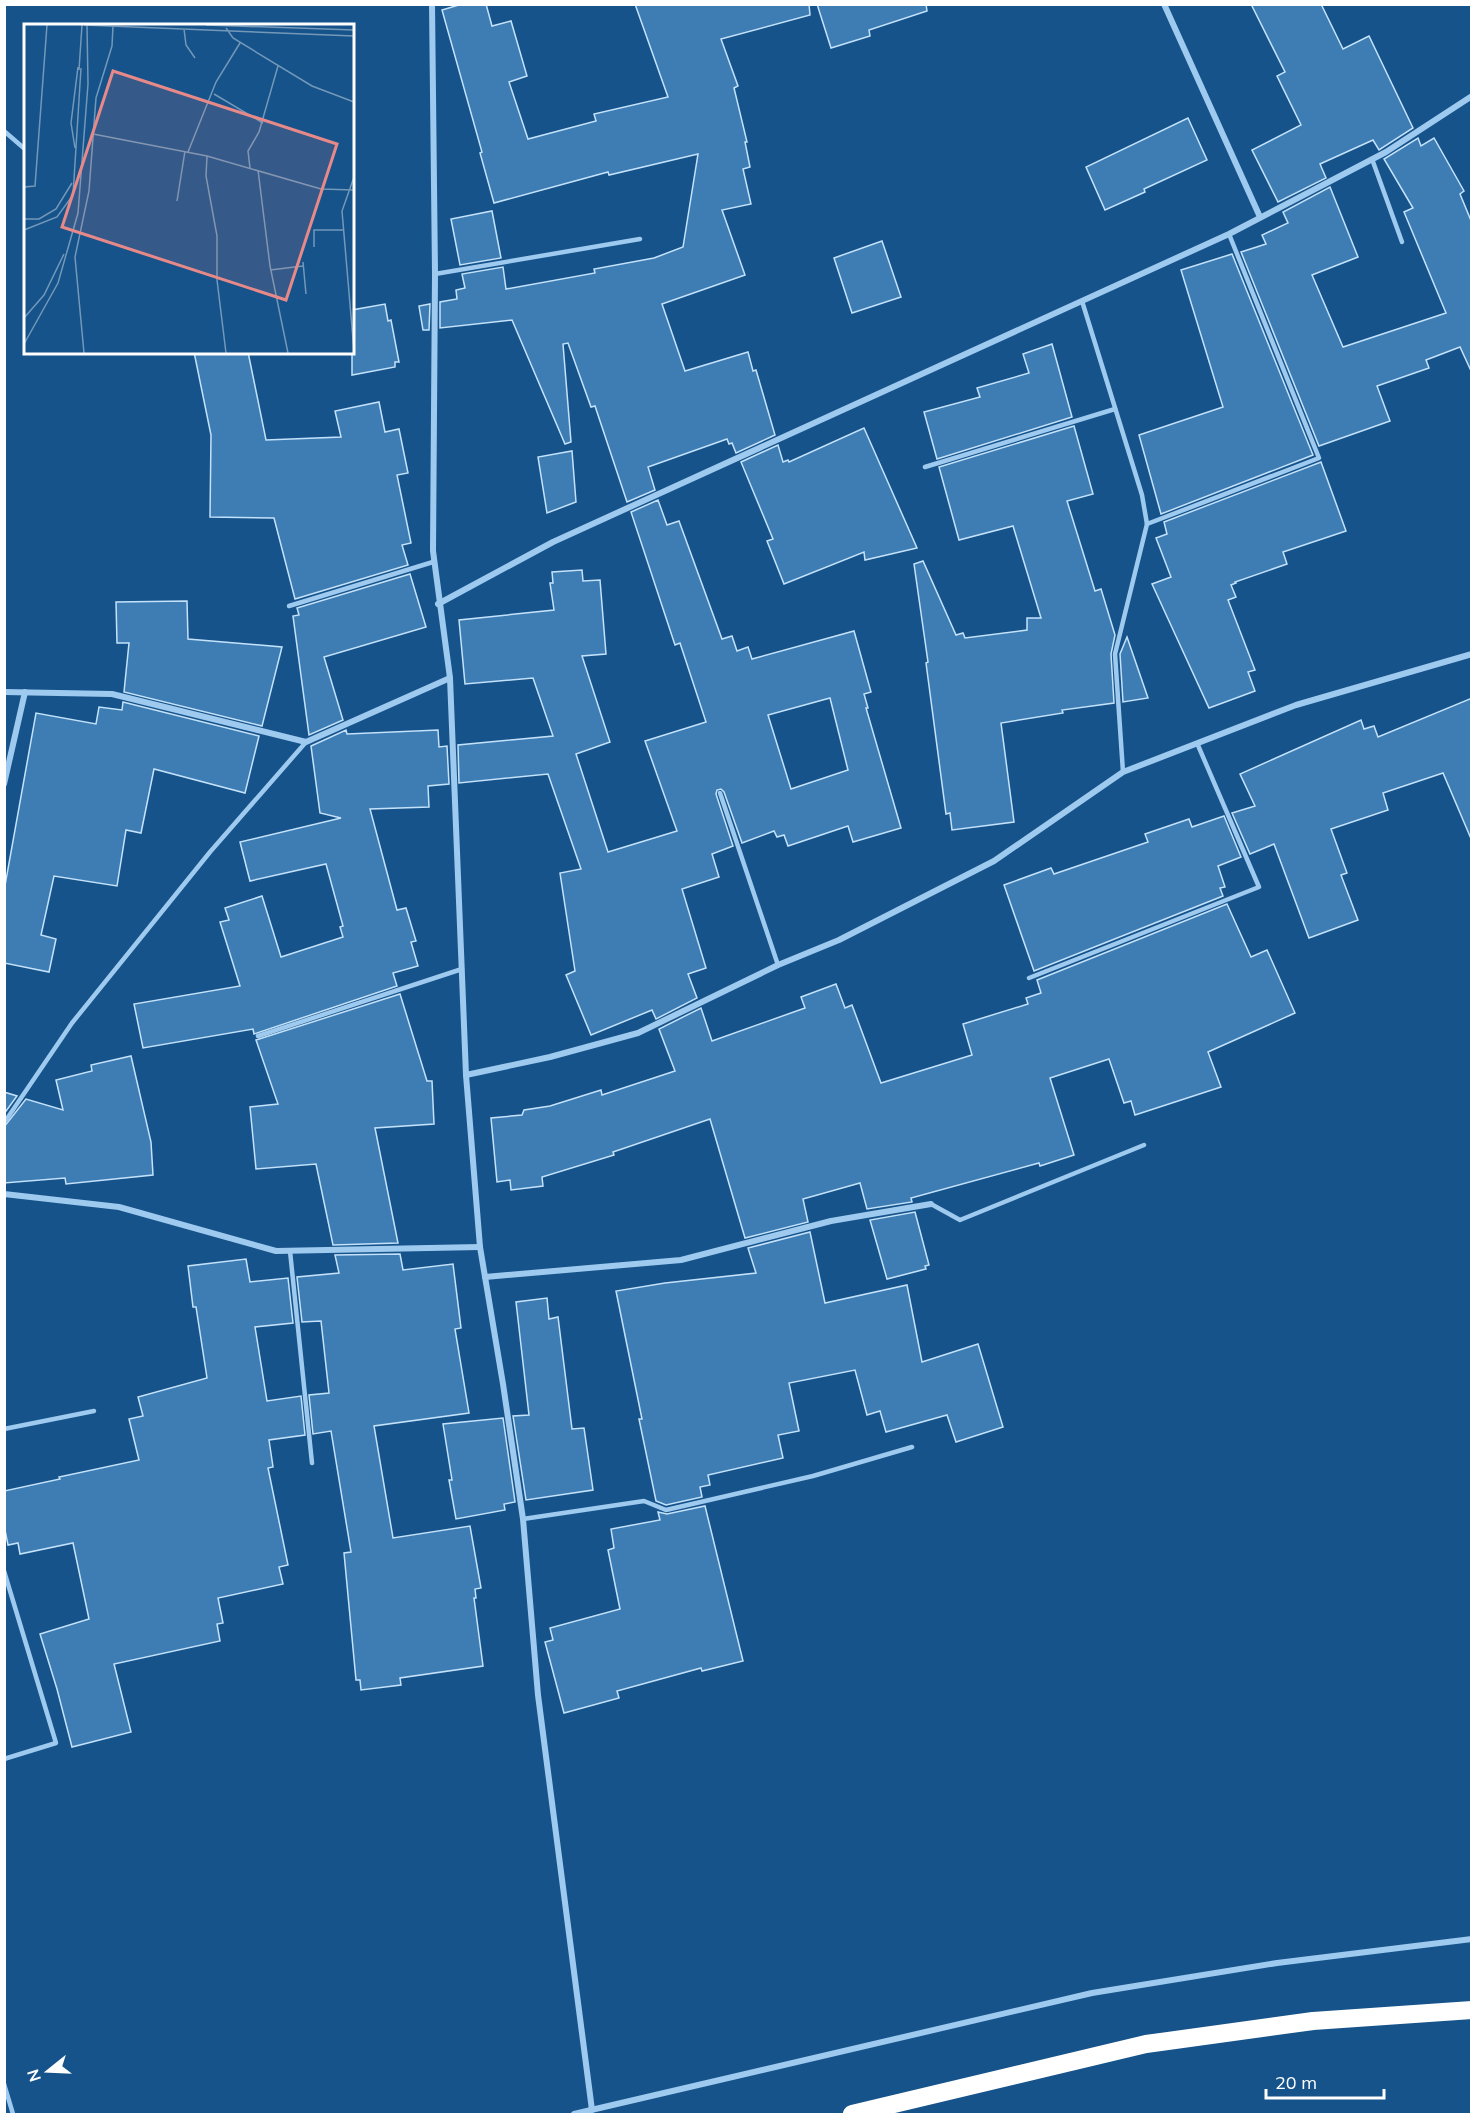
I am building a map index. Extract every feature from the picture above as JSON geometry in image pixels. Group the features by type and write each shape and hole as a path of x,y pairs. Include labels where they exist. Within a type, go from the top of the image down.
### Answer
{"highway":[{"path":"852,2114 1146,2044 1313,2021 1472,2010"}],"street":[{"path":"432,4 435,274 433,562 450,678 466,1075 480,1247 523,1519 538,1695 592,2110"},
{"path":"1164,4 1260,217"},
{"path":"438,604 553,542 1229,234 1386,152 1472,96"},
{"path":"466,1075 550,1057 638,1033 778,965 839,940 994,861 1123,772 1296,705 1472,654"},
{"path":"4,692 112,694 306,742 450,678"},
{"path":"4,784 25,692"},
{"path":"4,1194 119,1207 276,1251 480,1247"},
{"path":"485,1277 681,1260 831,1221 931,1204"},
{"path":"574,2115 1092,1993 1277,1963 1472,1939"}],"lane":[{"path":"4,131 24,148"},
{"path":"1372,159 1402,242"},
{"path":"1147,524 1319,458 1229,234"},
{"path":"435,274 640,239"},
{"path":"1082,301 1142,495 1147,524 1115,654 1123,772"},
{"path":"925,467 1115,409"},
{"path":"289,606 433,562"},
{"path":"4,1122 72,1023 210,852 306,742"},
{"path":"1029,978 1259,887 1196,742"},
{"path":"720,793 778,965"},
{"path":"258,1036 462,969"},
{"path":"931,1204 960,1220 1144,1145"},
{"path":"290,1251 312,1463"},
{"path":"4,1429 94,1411"},
{"path":"523,1519 644,1502 666,1510 813,1476 912,1447"},
{"path":"4,1571 56,1743 4,1759"},
{"path":"4,2084 13,2115"}],"building":[{"path":"462,4 486,4 492,26 511,21 527,76 509,82 528,139 596,121 594,114 668,97 635,4 809,4 810,15 721,39 738,86 734,88 747,142 745,142 750,167 743,169 751,204 722,210 745,275 662,304 685,371 748,352 753,371 756,370 775,435 736,453 732,443 729,444 727,439 648,467 655,490 627,502 595,406 591,407 568,343 563,344 571,442 565,444 512,320 440,328 440,302 457,299 456,290 465,288 462,274 503,267 506,289 595,273 594,269 654,258 683,247 698,154 609,175 608,172 494,203 442,10"},
{"path":"817,4 926,4 927,11 869,30 870,36 831,48"},
{"path":"1251,4 1321,4 1343,49 1369,36 1413,128 1379,150 1373,140 1320,164 1326,178 1278,202 1252,150 1301,125 1277,76 1285,72"},
{"path":"1188,118 1207,160 1105,210 1086,167"},
{"path":"1418,138 1421,146 1434,138 1464,191 1460,194 1472,223 1472,373 1460,347 1426,360 1429,368 1377,386 1390,421 1319,446 1241,252 1266,244 1262,235 1288,223 1283,212 1330,187 1358,257 1312,275 1343,347 1446,313 1404,212 1413,208 1384,159"},
{"path":"492,211 501,258 460,265 451,219"},
{"path":"882,241 901,297 852,313 834,258"},
{"path":"1232,254 1313,455 1161,514 1139,435 1223,407 1181,270"},
{"path":"385,304 388,321 391,320 399,362 395,362 395,367 352,375 354,310"},
{"path":"430,304 429,330 423,330 419,306"},
{"path":"1052,344 1072,417 937,459 924,412 980,397 977,388 1029,373 1023,354"},
{"path":"194,354 248,354 266,440 341,437 335,411 379,402 385,432 399,429 408,473 397,475 411,543 402,545 408,565 295,599 274,518 210,517 211,435"},
{"path":"1074,426 1093,494 1067,501 1095,591 1101,589 1115,635 1111,654 1114,703 1062,710 1063,713 1001,723 1014,822 952,830 950,813 946,814 914,564 923,561 956,635 963,633 965,638 1027,630 1027,618 1041,618 1013,526 959,540 939,467"},
{"path":"864,428 917,548 865,560 864,552 784,584 767,541 773,539 741,462 778,445 783,462 788,460 789,462"},
{"path":"572,451 576,502 547,513 538,457"},
{"path":"1321,462 1346,531 1283,552 1287,564 1231,585 1236,597 1228,600 1255,670 1248,672 1255,691 1209,708 1152,584 1171,577 1156,538 1167,534 1164,522"},
{"path":"658,500 667,525 679,521 722,639 732,636 737,651 748,647 752,659 854,631 871,692 864,694 868,708 866,708 901,828 853,842 848,826 788,846 784,835 777,837 774,831 742,843 724,792 721,789 717,790 716,794 733,846 712,854 719,877 682,889 706,968 688,974 697,998 656,1019 652,1010 591,1035 566,975 575,971 560,873 581,869 548,774 459,783 458,745 553,736 533,678 465,684 459,620 554,610 550,583 553,583 552,572 582,570 583,581 600,580 606,654 582,656 610,742 576,754 608,852 677,831 645,741 706,722 680,643 675,645 631,512","holes":["830,698 848,770 791,789 768,715"]},
{"path":"410,574 426,627 324,657 343,720 309,735 293,616 299,615 297,608"},
{"path":"187,601 188,639 282,647 262,726 124,692 129,643 117,643 116,602"},
{"path":"1127,637 1148,698 1123,702 1120,654"},
{"path":"1472,698 1472,841 1443,773 1383,793 1388,810 1331,829 1347,873 1341,875 1358,920 1309,938 1274,844 1250,854 1232,813 1255,806 1240,774 1361,720 1364,729 1374,726 1378,737"},
{"path":"123,702 259,736 245,793 154,769 141,833 126,830 117,886 54,876 41,935 56,939 49,972 4,963 4,891 36,713 96,724 99,707 122,710"},
{"path":"346,730 347,734 438,730 439,747 447,746 449,784 428,786 429,807 370,809 397,910 406,908 416,941 411,942 418,966 393,973 397,986 254,1034 253,1029 143,1048 134,1004 240,986 220,922 229,920 225,908 262,896 281,957 343,937 340,927 343,926 326,864 250,881 240,842 341,818 320,813 311,746"},
{"path":"1224,816 1241,857 1218,866 1225,887 1220,888 1223,896 1034,971 1004,885 1051,868 1054,874 1148,842 1145,834 1189,819 1192,827"},
{"path":"1227,904 1251,957 1267,950 1295,1013 1208,1052 1221,1087 1135,1115 1131,1101 1124,1103 1109,1059 1050,1078 1074,1155 1040,1166 1039,1163 911,1198 912,1202 867,1209 860,1183 803,1199 808,1222 745,1238 710,1119 613,1152 614,1155 542,1177 543,1186 511,1190 510,1180 497,1182 491,1118 522,1115 524,1110 550,1106 601,1090 602,1095 675,1071 659,1029 701,1008 712,1041 805,1008 801,997 836,984 845,1008 852,1005 881,1083 972,1055 963,1024 1028,1004 1026,998 1041,993 1037,980"},
{"path":"400,994 427,1081 432,1081 434,1124 375,1128 398,1243 333,1245 316,1164 256,1169 250,1107 278,1104 256,1040"},
{"path":"131,1056 151,1142 153,1175 66,1184 65,1178 4,1183 4,1127 26,1099 63,1110 56,1080 92,1071 91,1065"},
{"path":"4,1092 17,1096 4,1114"},
{"path":"915,1212 929,1265 925,1266 926,1269 887,1279 870,1220"},
{"path":"810,1232 825,1303 907,1285 922,1362 978,1344 1003,1427 956,1442 947,1415 886,1432 880,1411 867,1415 855,1370 789,1383 799,1431 778,1435 783,1458 708,1475 710,1485 700,1487 702,1497 666,1505 656,1501 616,1291 756,1273 748,1248"},
{"path":"400,1254 403,1270 453,1264 461,1328 455,1329 469,1413 374,1426 393,1538 470,1526 481,1588 475,1589 476,1598 474,1598 483,1666 400,1678 401,1685 361,1690 360,1680 356,1680 344,1553 351,1552 331,1431 313,1434 309,1395 329,1393 321,1321 302,1322 297,1277 339,1273 335,1255"},
{"path":"246,1259 250,1282 288,1278 293,1323 255,1327 267,1401 301,1396 305,1435 269,1440 273,1467 268,1468 288,1565 279,1567 283,1584 218,1598 223,1623 217,1624 220,1641 114,1664 131,1732 72,1747 40,1634 89,1619 73,1543 20,1554 18,1543 8,1545 4,1525 4,1491 139,1460 129,1419 143,1416 138,1397 207,1378 196,1307 193,1307 188,1266"},
{"path":"547,1298 549,1319 558,1317 572,1429 584,1428 593,1490 526,1500 513,1416 529,1415 516,1302"},
{"path":"503,1418 515,1502 504,1504 505,1510 456,1519 443,1424"},
{"path":"705,1506 743,1661 702,1671 701,1668 617,1691 619,1698 564,1713 545,1642 553,1640 550,1628 620,1609 608,1550 614,1548 611,1529 660,1520 658,1512 667,1514"}]}
